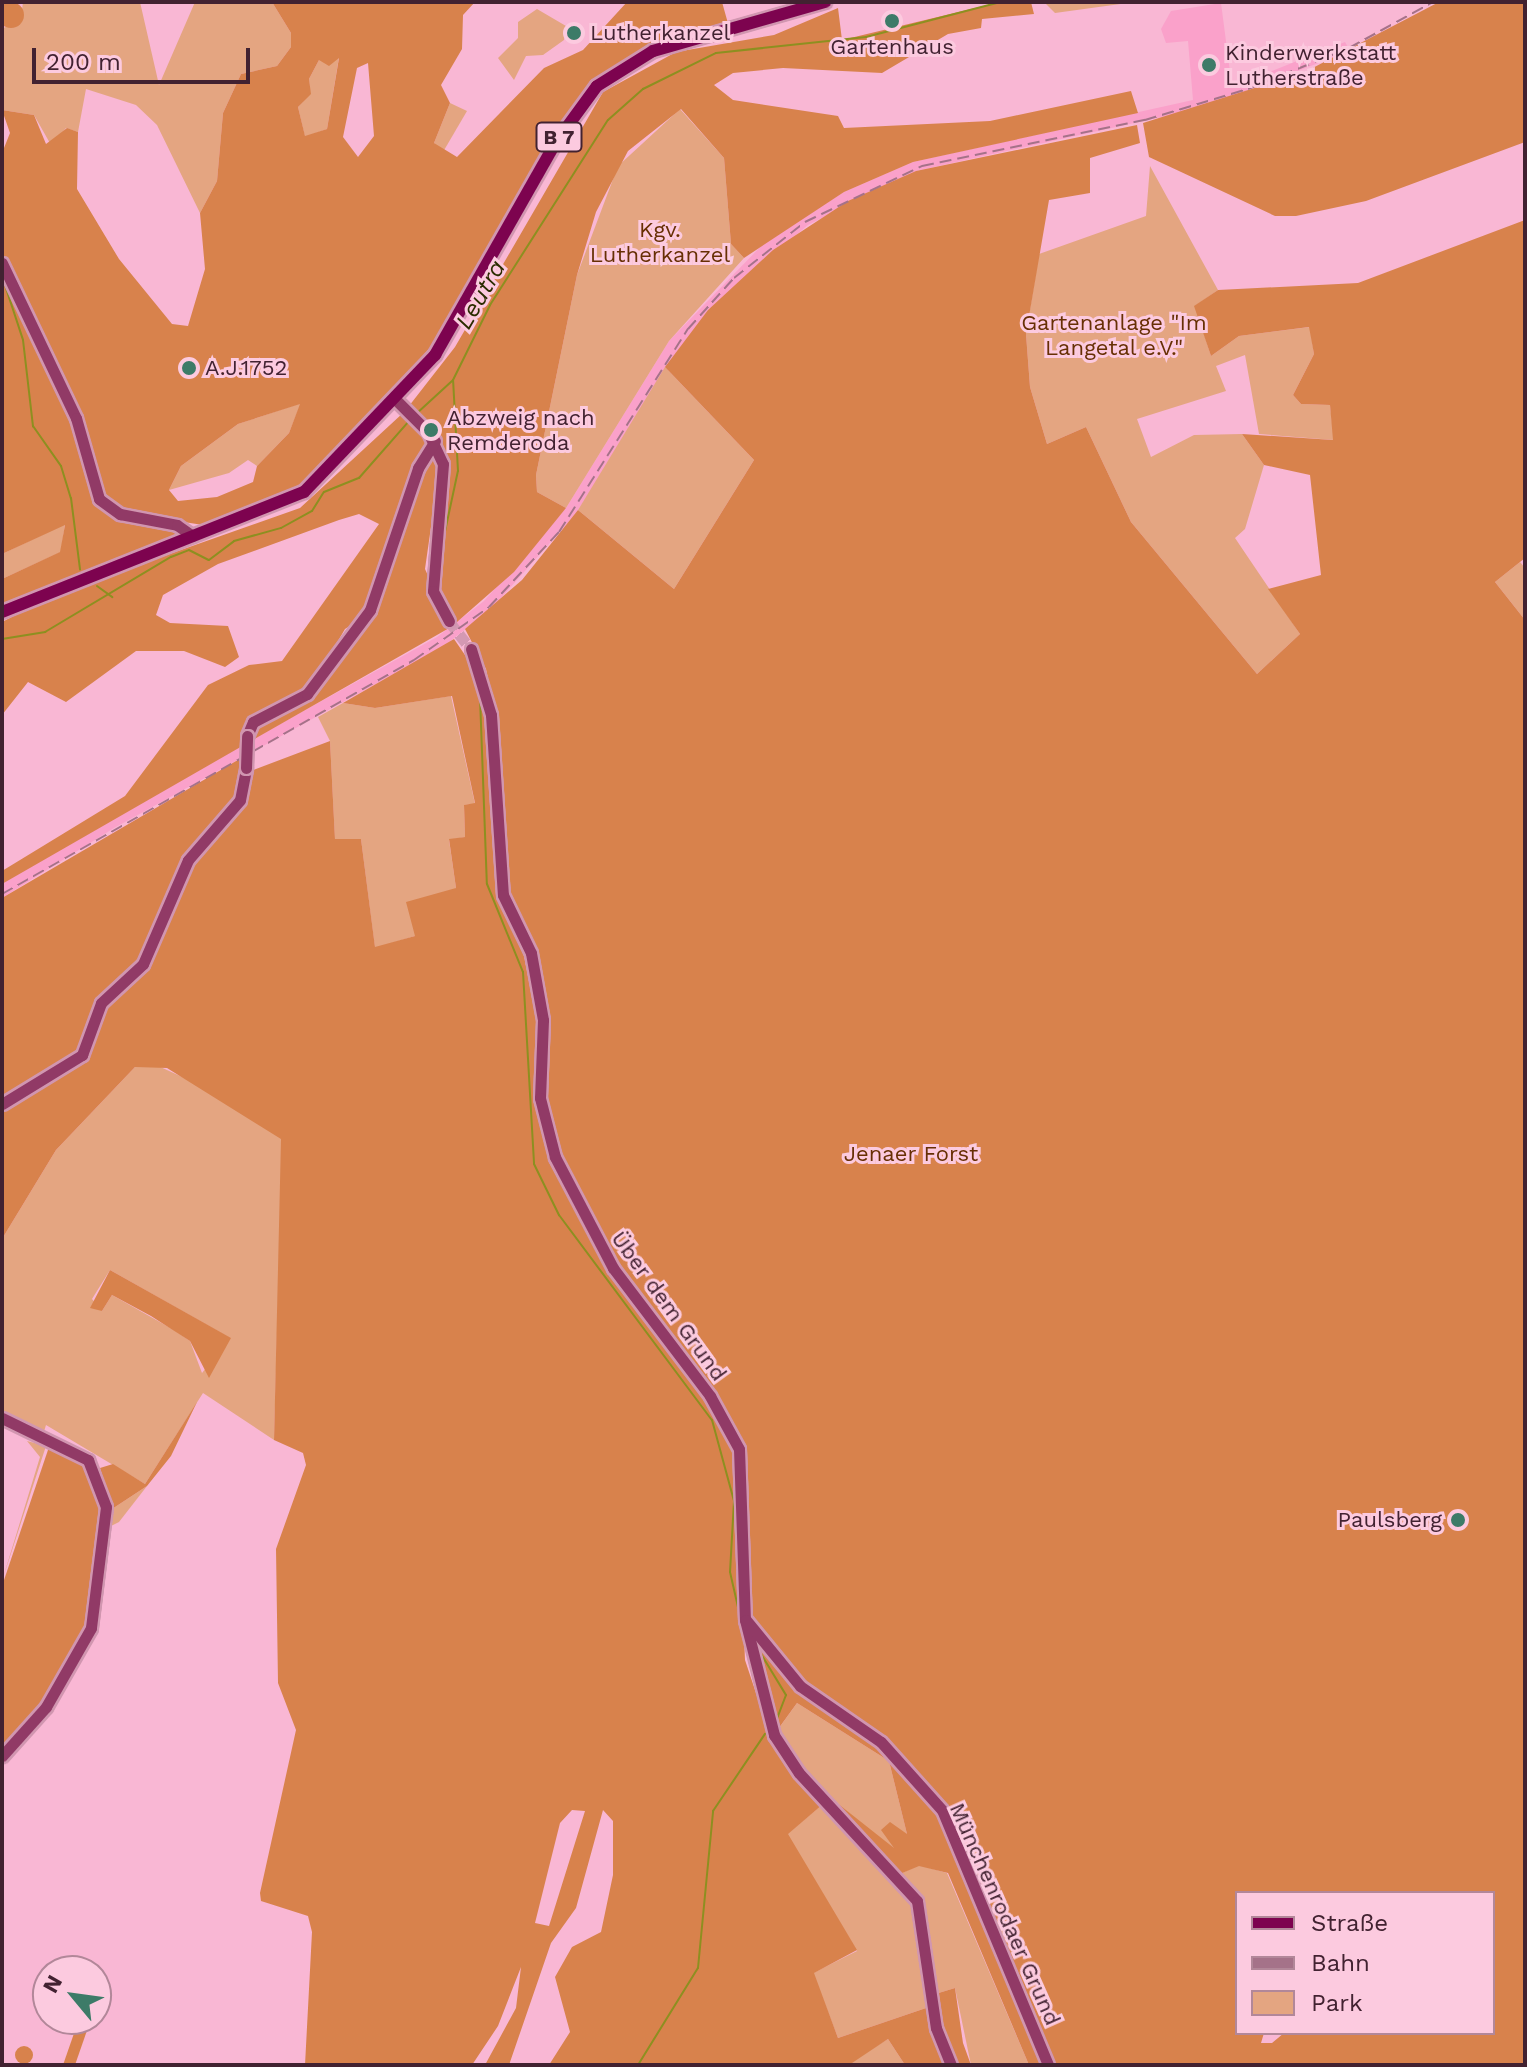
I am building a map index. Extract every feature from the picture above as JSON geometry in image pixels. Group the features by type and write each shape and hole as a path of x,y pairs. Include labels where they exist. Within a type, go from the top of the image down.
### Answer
{"main road":[{"name":"B 7","path":"2,612 304,492 397,401 447,338 584,100 631,61 825,2"}],"street":[{"path":"2,263 76,418 99,499 120,514 177,525 193,536"},
{"path":"397,401 435,441 444,476 433,591 449,621"},
{"path":"2,1104 82,1055 101,1003 143,964 193,853 240,800 246,768 247,736 253,722 307,694 370,610 418,468 435,441"},
{"name":"Über dem Grund","path":"471,649 491,715 503,895 531,953 543,1020 540,1098 555,1157 613,1268 710,1396 739,1449 745,1620 781,1749 917,1901 936,2028 951,2065"},
{"path":"2,1418 88,1460 106,1507 91,1628 46,1707 2,1756"},
{"name":"Münchenrodaer Grund","path":"745,1620 800,1686 881,1742 942,1810 1048,2065"}],"shaded area":[{"path":"1221,3 1232,87 1345,42 1350,51 1198,109 916,171 808,225 708,310 574,516 491,609 443,647 114,828 2,898 2,884 58,847 437,637 484,601 566,508 669,341 766,241 844,192 913,162 1193,100 1188,41 1166,43 1161,29 1171,11"}],"green space":[{"path":"23,2 140,2 159,85 195,2 272,2 291,33 291,47 277,66 241,74 223,113 217,181 200,213 157,125 136,105 86,89 78,132 66,128 51,145 34,115 2,110 2,29 21,18"},
{"path":"272,2 475,2 463,15 462,49 441,85 450,103 434,143 457,157 544,68 583,50 627,2 722,2 729,27 645,51 579,101 437,340 312,480 273,504 203,525 171,520 185,534 2,609 2,579 60,552 65,525 2,554 2,153 10,133 2,110 34,115 46,144 67,128 78,132 77,189 119,259 172,324 188,326 205,269 200,213 217,181 223,113 241,74 277,66 291,47 291,33","holes":["339,58 327,129 305,136 298,107 311,94 309,79 319,60 329,66","368,63 374,136 358,157 343,137 357,68","300,404 289,433 257,466 253,482 217,497 178,501 169,490 181,466 238,424"]},
{"path":"1000,2 1031,2 1034,14 982,19 981,28 948,34 882,73 783,68 733,73 714,85 733,100 838,116 844,128 990,121 1131,91 1138,113 913,162 844,192 744,258 731,244 724,158 681,109 628,151 596,212 577,275 536,475 537,492 566,508 514,572 457,622 438,590 448,465 438,439 409,406 455,347 603,92 676,52 774,35 838,8 842,40"},
{"path":"1044,2 1135,2 1055,13"},
{"path":"1439,2 1525,2 1525,142 1366,201 1296,216 1275,216 1149,157 1143,123 1305,72"},
{"path":"6,3 16,3 23,10 23,20 16,27 6,27 -1,20 -1,10"},
{"path":"537,9 566,26 564,40 543,55 526,56 514,80 498,58 518,38 518,22"},
{"path":"339,57 327,129 305,137 298,107 310,94 309,79 319,60"},
{"path":"450,103 467,111 443,152 434,143"},
{"name":"Kgv. Lutherkanzel","path":"680,109 724,158 731,244 744,258 669,341 566,508 537,492 536,475 577,275 618,166"},
{"name":"Jenaer Forst","path":"1137,125 1140,143 1090,158 1090,193 1049,200 1026,334 1030,387 1047,444 1086,427 1131,522 1257,674 1300,634 1268,589 1321,575 1310,475 1264,465 1242,434 1333,440 1330,405 1301,404 1293,395 1314,354 1309,327 1239,336 1211,356 1194,306 1218,290 1358,283 1525,220 1525,558 1495,582 1525,620 1525,2065 1052,2065 944,1810 885,1740 804,1683 750,1618 743,1449 618,1269 561,1157 545,1100 536,953 509,895 495,714 486,669 465,629 522,580 578,510 674,589 754,460 665,367 708,310 773,250 848,201 916,171"},
{"name":"Gartenanlage \"Im Langetal e.V.\"","path":"1150,166 1218,290 1195,306 1211,356 1239,336 1310,327 1314,354 1293,395 1301,404 1330,405 1334,440 1259,434 1245,355 1216,366 1226,391 1137,419 1151,457 1194,435 1242,434 1264,465 1245,529 1235,538 1300,634 1257,674 1131,522 1086,427 1047,444 1030,387 1026,334 1039,254 1146,216"},
{"path":"665,367 754,460 674,589 578,510"},
{"path":"301,403 289,433 257,466 248,460 229,473 169,490 181,466 238,424"},
{"path":"403,413 428,444 361,619 345,629 311,687 266,714 244,745 2,884 2,871 125,796 208,685 249,665 282,661 379,524 359,514 339,520 218,564 163,595 156,615 170,623 228,626 239,657 225,667 184,651 136,651 66,702 28,682 2,715 2,622 59,593 300,508"},
{"path":"429,450 440,464 425,569 451,627 249,742 250,729 288,709 371,610"},
{"path":"65,524 61,552 2,579 2,554"},
{"path":"1520,562 1525,568 1525,620 1495,582"},
{"path":"454,639 478,674 488,714 499,896 524,956 537,1021 534,1099 549,1162 609,1272 707,1397 736,1450 745,1660 775,1750 822,1805 788,1834 857,1950 814,1973 838,2038 929,2007 948,2065 905,2065 888,2039 849,2065 549,2065 570,2032 555,1977 572,1947 601,1932 613,1875 613,1821 603,1810 576,1908 551,1943 509,2065 485,2065 516,2008 521,1967 498,2026 472,2065 305,2065 312,1932 308,1916 261,1901 260,1893 296,1730 278,1683 276,1549 306,1465 303,1453 274,1440 281,1139 167,1068 135,1067 56,1150 2,1239 2,1108 79,1062 96,1017 173,912 187,868 237,808 248,772 330,741 335,839 361,839 375,947 415,936 406,902 456,888 449,839 465,837 464,805 475,803 452,696 375,708 343,703","holes":["572,1810 585,1811 549,1926 535,1923 560,1823"]},
{"path":"451,696 475,804 464,805 465,837 449,840 456,888 415,936 375,948 361,839 335,840 330,741 318,717 343,703 375,708"},
{"path":"243,757 237,799 197,844 145,955 91,1014 79,1053 2,1100 2,898"},
{"path":"156,1065 191,1081 281,1138 274,1440 203,1393 145,1484 46,1425 42,1438 2,1415 2,1239 56,1150 135,1067","holes":["110,1270 230,1338 202,1373 190,1341 174,1330 112,1295 102,1311 92,1299"]},
{"path":"110,1270 231,1338 209,1378 190,1341 151,1316 112,1295 102,1311 90,1308"},
{"path":"197,1402 171,1456 147,1486 112,1509 100,1468 113,1464 145,1484"},
{"path":"27,1441 46,1446 2,1581 40,1457"},
{"path":"49,1447 83,1462 102,1507 87,1627 43,1705 2,1752 2,1586"},
{"path":"147,1486 119,1522 111,1526 112,1509"},
{"path":"760,1643 798,1687 880,1744 937,1813 1045,2065 1029,2065 948,1873 919,1866 900,1874 808,1780 894,1848 881,1830 890,1822 907,1834 889,1761 797,1703 776,1732 753,1644"},
{"path":"797,1703 889,1761 907,1834 895,1849 866,1832 812,1777 806,1781 774,1735"},
{"path":"822,1805 915,1902 929,2007 838,2038 813,1973 857,1951 787,1834"},
{"path":"919,1865 947,1873 1029,2065 971,2065 955,1988 932,1995 925,1924 900,1874"},
{"path":"955,1988 963,2043 971,2065 953,2065 932,1995"},
{"path":"73,2035 85,2035 75,2065 63,2065"},
{"path":"888,2039 905,2065 849,2065 848,2063"},
{"path":"20,2046 28,2046 33,2055 31,2062 20,2064 15,2059 15,2051"}],"waterway":[{"name":"Leutra","path":"416,414 453,380 490,305 608,120 643,89 716,53 866,37 1000,2"},
{"path":"2,276 23,340 33,426 61,466 71,498 80,569"},
{"path":"441,550 458,471 453,380"},
{"name":"Leutra","path":"2,639 45,632 171,557 189,550 209,560 234,541 281,528 312,511 324,492 359,478 409,421"},
{"path":"97,586 112,597"},
{"path":"480,697 487,884 523,972 534,1164 559,1215 712,1420 734,1501 730,1572 740,1616"},
{"path":"758,1649 786,1695 777,1719"},
{"path":"638,2065 698,1968 713,1811 765,1734"}],"tunnel":[{"path":"449,621 471,649"}],"railway":[{"path":"2,894 414,660 489,607 559,532 688,329 734,278 805,222 922,166 1145,120 1248,89 1349,48 1433,2"}],"place":[{"name":"Gartenhaus","path":"892,21"},
{"name":"Lutherkanzel","path":"574,33"},
{"name":"Kinderwerkstatt Lutherstraße","path":"1209,65"},
{"name":"A.J.1752","path":"189,368"},
{"name":"Abzweig nach Remderoda","path":"431,430"},
{"name":"Paulsberg","path":"1458,1520"}]}
